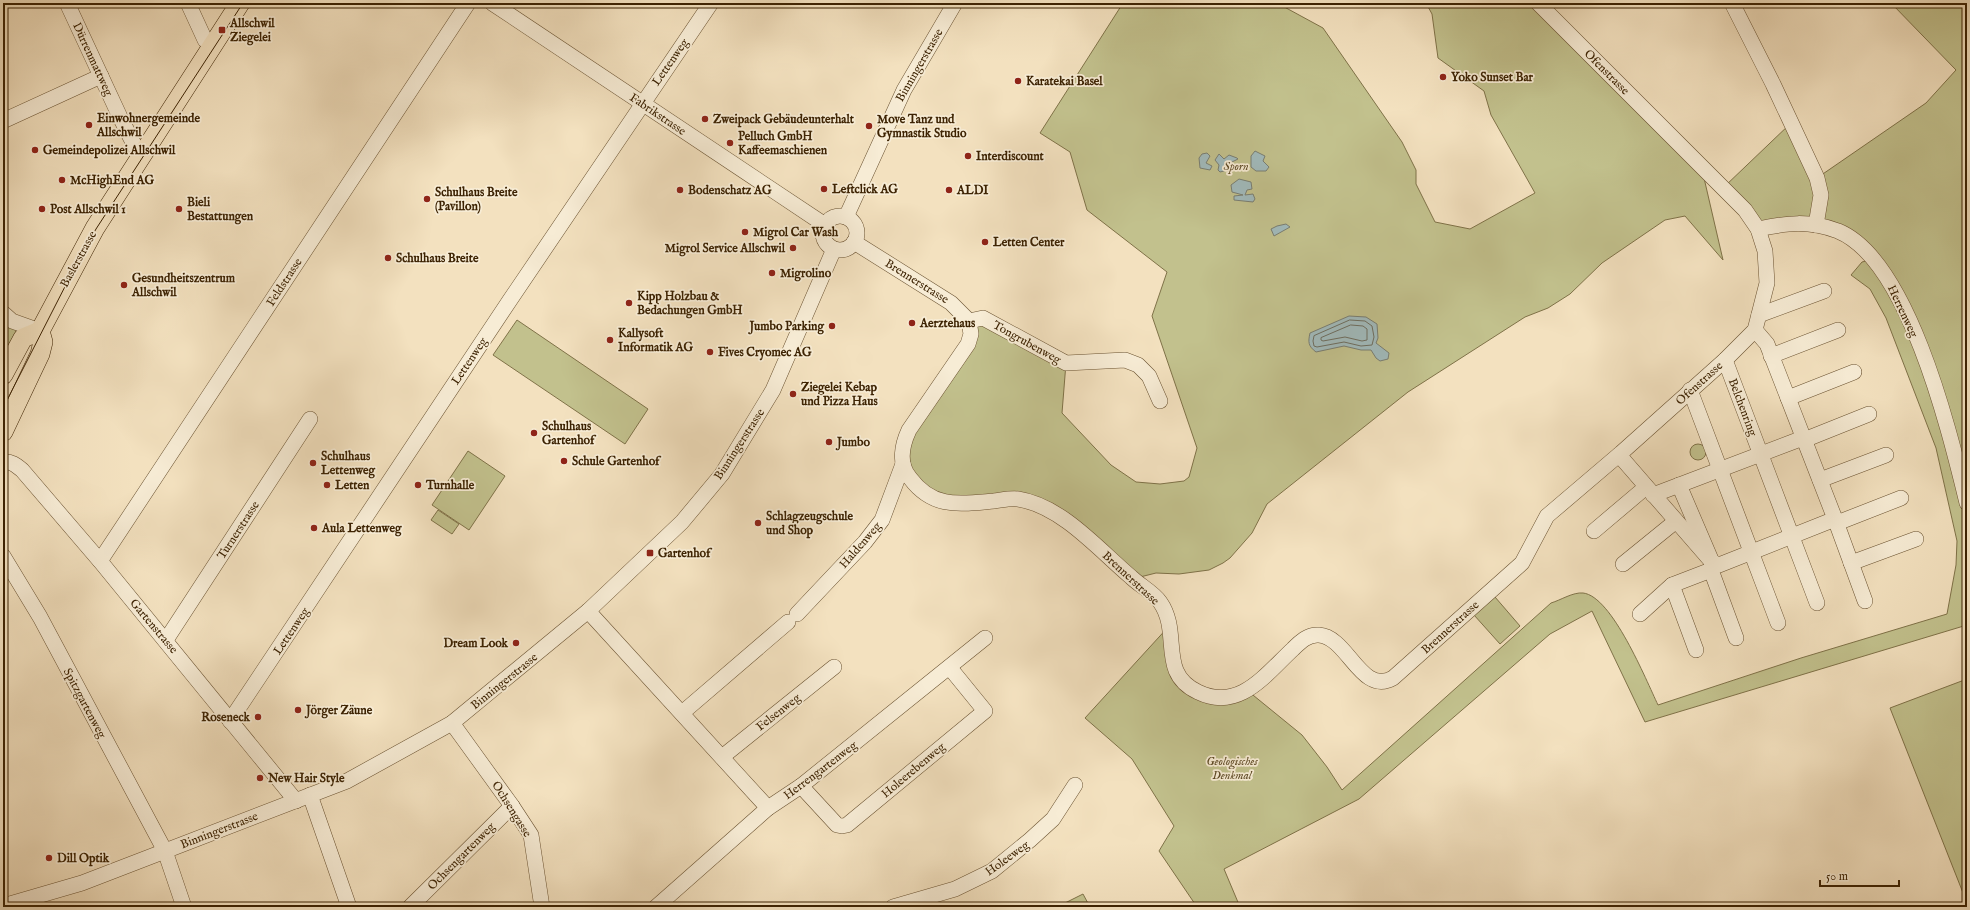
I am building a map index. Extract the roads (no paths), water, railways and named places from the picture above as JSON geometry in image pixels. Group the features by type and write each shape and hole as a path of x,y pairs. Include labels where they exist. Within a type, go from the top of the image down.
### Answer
{"main road":[{"name":"Baslerstrasse","path":"224,28 235,3"},
{"name":"Baslerstrasse","path":"40,331 95,228 240,3"},
{"path":"3,375 23,338 40,331 43,342 40,354 3,432"}],"street":[{"name":"Dürrenmattweg","path":"67,3 141,158"},
{"path":"188,3 205,40 211,45 224,28"},
{"name":"Feldstrasse","path":"100,561 468,3"},
{"name":"Fabrikstrasse","path":"492,3 825,225"},
{"name":"Lettenweg","path":"230,721 642,103 711,3"},
{"name":"Binningerstrasse","path":"846,217 904,90 955,3"},
{"name":"Ofenstrasse","path":"1538,3 1745,210 1758,229 1766,251 1767,283 1755,330 1725,360 1619,455 1562,502"},
{"path":"1732,3 1773,84 1817,178 1821,195 1816,224 1800,222 1785,223 1758,229"},
{"path":"3,121 101,76"},
{"path":"841,216 846,217 851,219 856,228 856,238 854,242 845,249 834,249 825,242 823,236 825,225 832,218 841,216"},
{"name":"Herrenweg","path":"1816,224 1839,232 1857,243 1874,259 1897,293 1914,329 1949,429 1967,503"},
{"name":"Brennerstrasse","path":"854,242 959,308 969,321 970,334 968,344 909,430 902,444 903,464 906,474 917,488 926,496 943,502 970,503 1017,498 1050,509 1070,524 1160,602 1170,625 1173,664 1179,680 1193,690 1210,698 1229,699 1248,691 1303,639 1317,634 1324,635 1336,643 1368,678 1380,682 1387,682 1522,563 1547,516 1562,502"},
{"name":"Binningerstrasse","path":"3,906 82,883 347,780 452,723 588,612 682,522 722,474 773,390 834,249"},
{"path":"1759,315 1824,291"},
{"path":"3,313 12,321 40,331"},
{"name":"Tongrubenweg","path":"969,321 983,318 1066,363 1125,360 1138,365 1149,376 1160,400"},
{"path":"1755,330 1767,344 1836,521 1865,601"},
{"path":"1771,356 1838,330"},
{"name":"Belchenring","path":"1725,360 1793,536 1817,603"},
{"path":"1788,398 1854,372"},
{"path":"1690,390 1778,623"},
{"path":"1594,531 1649,491 1679,485 1761,453 1804,439 1870,414"},
{"name":"Turnerstrasse","path":"166,640 310,419"},
{"path":"1619,455 1676,521 1712,566"},
{"path":"1820,480 1886,455"},
{"name":"Gartenstrasse","path":"3,462 16,465 22,470 166,640 230,721 296,800"},
{"name":"Haldenweg","path":"682,713 792,618 865,542 882,520 903,464"},
{"path":"1679,485 1712,566 1736,638"},
{"path":"1640,614 1672,585 1712,566 1719,565 1793,536 1901,498"},
{"path":"1623,564 1676,521"},
{"path":"1851,563 1916,539"},
{"name":"Spitzgartenweg","path":"3,556 40,617 165,851 184,907"},
{"path":"1672,585 1696,650"},
{"path":"588,612 768,808"},
{"name":"Herrengartenweg","path":"658,907 768,808 801,786 950,668 985,638"},
{"name":"Felsenweg","path":"722,757 834,667"},
{"name":"Holeerebenweg","path":"801,786 838,825 847,825 985,711 950,668"},
{"name":"Ochsengasse","path":"452,723 531,835 542,907"},
{"name":"Holeeweg","path":"893,907 955,889 992,871 1053,819 1075,784"},
{"path":"310,795 349,907"},
{"name":"Ochsengartenweg","path":"410,907 512,806"}],"water":[{"path":"1255,151 1265,156 1263,161 1269,167 1266,171 1256,171 1251,167 1251,156"},
{"path":"1207,153 1210,156 1206,163 1212,166 1210,170 1200,168 1199,158 1202,154"},
{"path":"1219,154 1224,159 1229,155 1238,159 1230,163 1228,170 1220,172 1218,170 1219,165 1215,160"},
{"path":"1239,179 1251,182 1252,189 1247,190 1245,195 1253,194 1255,199 1253,202 1234,200 1234,196 1243,195 1232,192 1231,185"},
{"path":"1286,224 1290,227 1274,236 1271,229"},
{"path":"1349,316 1366,317 1377,324 1378,338 1376,343 1389,353 1388,359 1380,361 1371,350 1361,350 1344,346 1316,352 1311,348 1309,341 1310,333"}],"tram line":[{"path":"3,408 96,229 243,3"}],"place":[{"name":"Allschwil Ziegelei","path":"222,30"},
{"name":"Yoko Sunset Bar","path":"1443,77"},
{"name":"Karatekai Basel","path":"1018,81"},
{"name":"Zweipack Gebäudeunterhalt","path":"705,119"},
{"name":"Einwohnergemeinde Allschwil","path":"89,125"},
{"name":"Move Tanz und Gymnastik Studio","path":"869,126"},
{"name":"Pelluch GmbH Kaffeemaschienen","path":"730,143"},
{"name":"Gemeindepolizei Allschwil","path":"35,150"},
{"name":"Interdiscount","path":"968,156"},
{"name":"McHighEnd AG","path":"62,180"},
{"name":"Leftclick AG","path":"824,189"},
{"name":"Bodenschatz AG","path":"680,190"},
{"name":"ALDI","path":"949,190"},
{"name":"Schulhaus Breite (Pavillon)","path":"427,199"},
{"name":"Post Allschwil 1","path":"42,209"},
{"name":"Bieli Bestattungen","path":"179,209"},
{"name":"Migrol Car Wash","path":"745,232"},
{"name":"Letten Center","path":"985,242"},
{"name":"Migrol Service Allschwil","path":"793,248"},
{"name":"Schulhaus Breite","path":"388,258"},
{"name":"Migrolino","path":"772,273"},
{"name":"Gesundheitszentrum Allschwil","path":"124,285"},
{"name":"Kipp Holzbau & Bedachungen GmbH","path":"629,303"},
{"name":"Aerztehaus","path":"912,323"},
{"name":"Jumbo Parking","path":"832,326"},
{"name":"Kallysoft Informatik AG","path":"610,340"},
{"name":"Fives Cryomec AG","path":"710,352"},
{"name":"Ziegelei Kebap und Pizza Haus","path":"793,394"},
{"name":"Schulhaus Gartenhof","path":"534,433"},
{"name":"Jumbo","path":"829,442"},
{"name":"Schule Gartenhof","path":"564,461"},
{"name":"Schulhaus Lettenweg","path":"313,463"},
{"name":"Letten","path":"327,485"},
{"name":"Turnhalle","path":"418,485"},
{"name":"Schlagzeugschule und Shop","path":"758,523"},
{"name":"Aula Lettenweg","path":"314,528"},
{"name":"Gartenhof","path":"650,553"},
{"name":"Dream Look","path":"516,643"},
{"name":"Jörger Zäune","path":"298,710"},
{"name":"Roseneck","path":"258,717"},
{"name":"New Hair Style","path":"260,778"},
{"name":"Dill Optik","path":"49,858"}],"park label":[{"name":"Sporn","path":"1236,166"},
{"name":"Geologisches Denkmal","path":"1232,768"}]}
